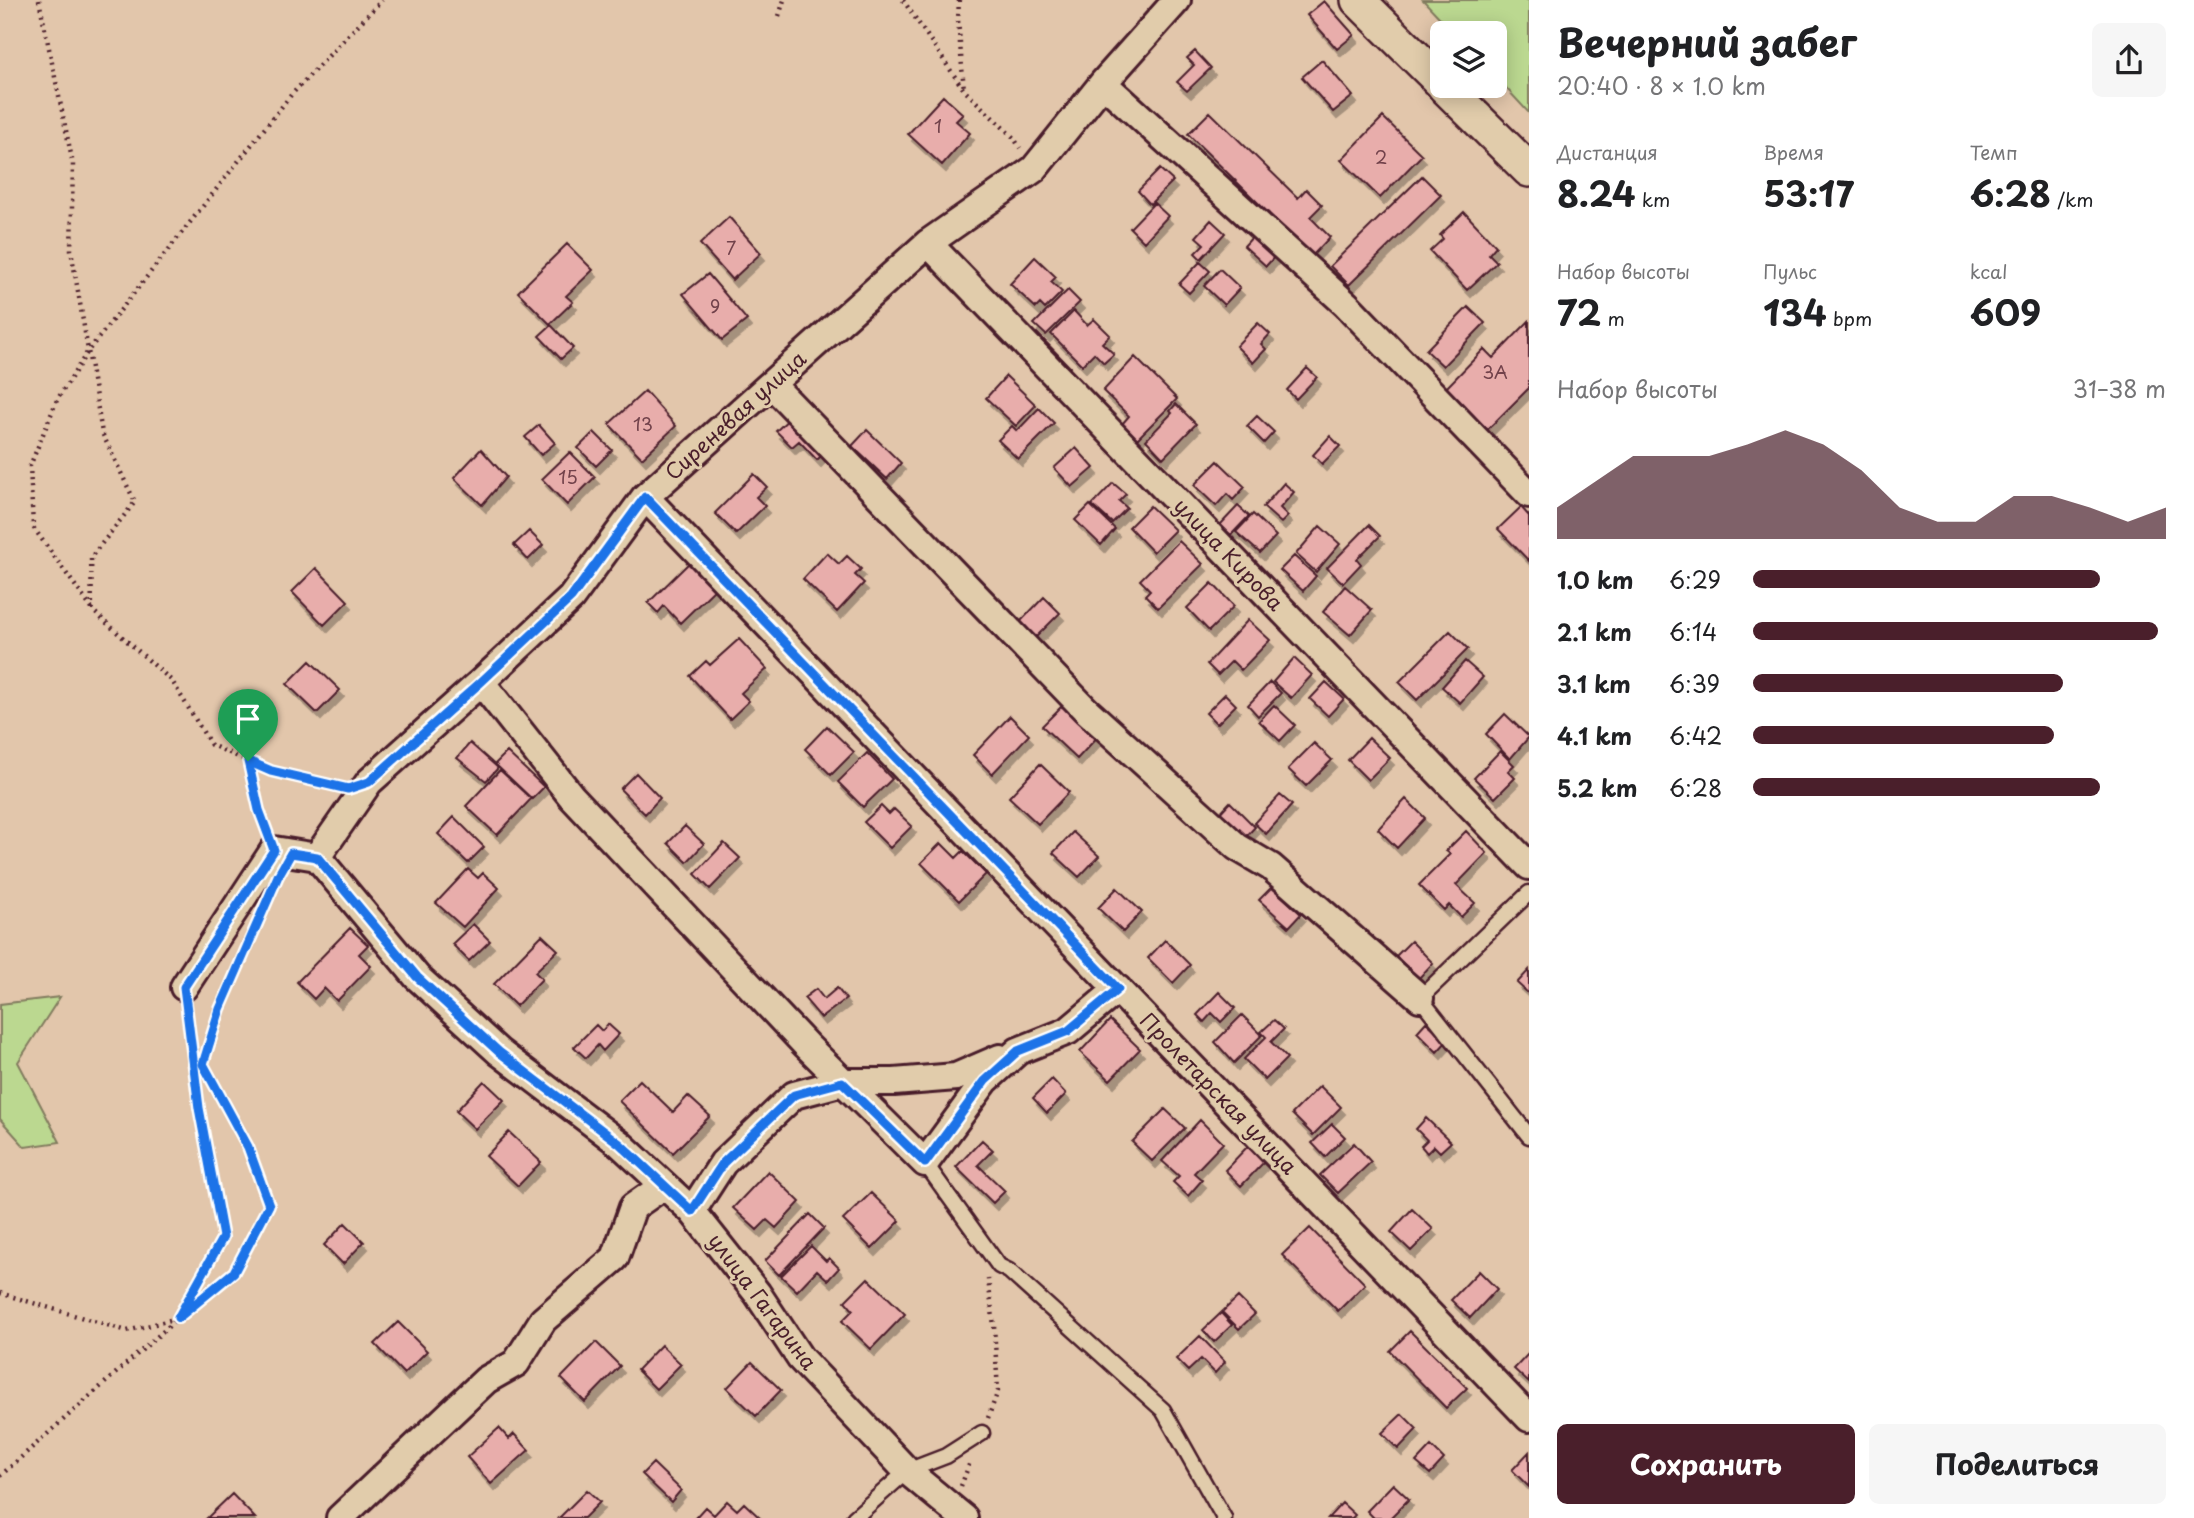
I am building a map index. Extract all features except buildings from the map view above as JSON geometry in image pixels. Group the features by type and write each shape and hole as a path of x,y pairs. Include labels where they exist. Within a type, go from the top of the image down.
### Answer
{"street":[{"name":"Сиреневая улица","path":"317,857 369,782 571,598 645,497 928,243 1034,169 1103,83 1177,0"},
{"path":"1358,0 1430,72"},
{"path":"1103,83 1346,304 1529,494"},
{"path":"1456,98 1529,170"},
{"name":"улица Кирова","path":"928,243 1529,866"},
{"path":"772,385 1086,710 1237,847 1271,867 1420,998"},
{"name":"Пролетарская улица","path":"645,497 1529,1418"},
{"path":"481,682 572,797 842,1082 925,1163 985,1081 1018,1051"},
{"path":"184,987 274,850 317,857"},
{"name":"улица Гагарина","path":"317,857 417,977 499,1052 620,1144 692,1211 757,1293 800,1358 907,1471 963,1508"},
{"path":"692,1211 723,1163 794,1095 842,1082 894,1082 956,1077 1068,1031 1118,989"},
{"path":"340,1518 486,1380 516,1363 543,1320 615,1258 633,1207 663,1185"}],"lane":[{"path":"1529,893 1420,998 1529,1136"},
{"path":"925,1163 999,1266 1009,1271 1163,1410 1224,1518"},
{"path":"854,1518 907,1471 946,1456 982,1433"}],"path":[{"path":"39,0 73,164 71,250 102,433 135,502 91,557 92,610"},
{"path":"369,782 348,789 271,771 211,745 173,681 92,610 33,527 30,466 57,400 88,351 291,95 382,0"},
{"path":"779,16 784,0"},
{"path":"904,0 964,90 1014,138 1034,169"},
{"path":"960,0 958,20 964,90"},
{"path":"248,761 259,810 274,850"},
{"path":"203,1064 220,1009 262,912"},
{"path":"0,1293 127,1331 178,1318 223,1237 199,1108 184,987"},
{"path":"0,1476 178,1318 234,1272 269,1205 248,1147 191,1042"},
{"path":"963,1508 960,1487 998,1391 994,1326 984,1246"}],"green space":[{"path":"1423,0 1529,0 1529,113 1507,89 1507,21 1443,21"},
{"path":"60,997 18,1062 60,1142 25,1147 0,1119 0,1004"}],"route":[{"path":"645,497 1118,989 1068,1031 1018,1051 985,1081 925,1163 842,1082 794,1095 723,1163 692,1211 620,1144 499,1052 417,977 317,857 291,853 278,876 220,1009 203,1064 248,1147 269,1205 234,1272 178,1318 223,1237 199,1108 184,987 274,850 259,810 248,761 271,771 348,789 369,782 571,598 645,497"}]}
